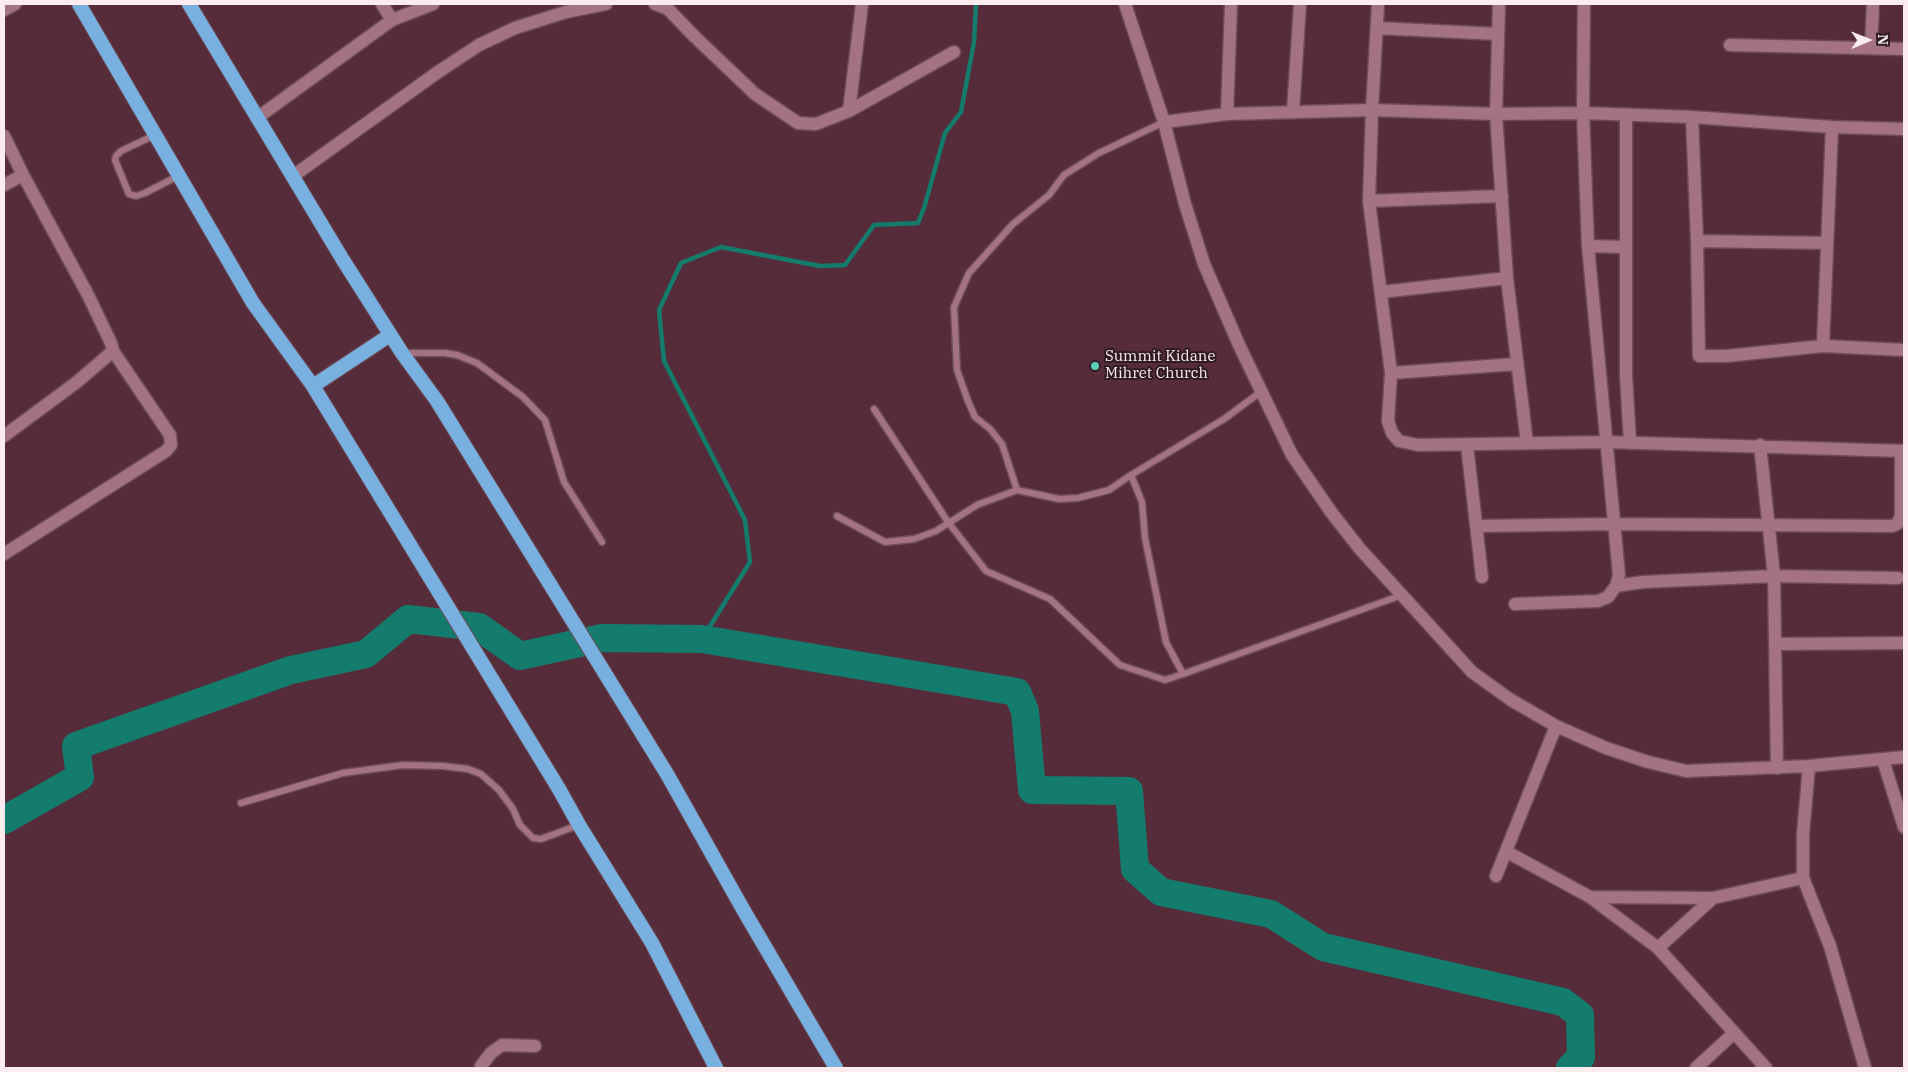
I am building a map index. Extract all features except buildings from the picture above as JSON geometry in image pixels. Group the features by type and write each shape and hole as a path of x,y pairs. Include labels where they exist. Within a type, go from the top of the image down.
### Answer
{"highway":[{"path":"79,4 253,303 313,386 559,789 579,826 652,943 716,1068"},
{"path":"189,4 343,260 390,335 437,401 667,774 744,911 836,1068"},
{"path":"313,386 390,335"}],"street":[{"path":"4,10 15,4"},
{"path":"382,4 392,20"},
{"path":"257,118 392,20 433,4"},
{"path":"293,176 438,72 479,45 515,28 566,12 606,4"},
{"path":"655,4 668,9 755,94 798,122 816,124 849,111 954,52"},
{"path":"849,111 862,4"},
{"path":"1125,4 1164,122 1179,183 1204,264 1238,345 1292,455 1331,512 1360,549 1472,672 1511,700 1556,726 1606,748 1648,762 1686,771 1808,766 1904,757"},
{"path":"1227,114 1231,4"},
{"path":"1293,112 1300,4"},
{"path":"1378,4 1369,201 1391,373 1388,421 1392,433 1399,441 1418,446 1630,442 1903,451 1901,517 1897,524 1892,526 1613,524 1476,526"},
{"path":"1499,4 1496,114 1507,278 1527,443"},
{"path":"1515,604 1598,601 1608,597 1616,586 1619,575 1588,246 1583,113 1584,4"},
{"path":"1871,48 1873,4"},
{"path":"1377,28 1498,34"},
{"path":"1730,45 1904,49"},
{"path":"1164,122 1227,114 1372,110 1496,114 1583,113 1692,117 1832,127 1904,128"},
{"path":"1626,115 1626,375 1630,442"},
{"path":"1692,117 1699,356 1726,356 1823,346 1904,350"},
{"path":"1823,346 1832,127"},
{"path":"4,136 88,295 113,351 170,436 171,445 166,451 4,554"},
{"path":"4,185 23,175"},
{"path":"1369,201 1502,196"},
{"path":"1697,241 1827,243"},
{"path":"1588,246 1625,247"},
{"path":"1381,292 1507,278"},
{"path":"4,436 76,382 113,351"},
{"path":"1391,373 1517,364"},
{"path":"1467,445 1482,577"},
{"path":"1760,446 1774,576 1776,768"},
{"path":"1616,586 1643,582 1774,576 1898,578"},
{"path":"1775,644 1904,643"},
{"path":"1496,876 1556,726"},
{"path":"1883,760 1904,828"},
{"path":"1808,766 1803,834 1803,878 1830,946 1865,1068"},
{"path":"1507,852 1590,897 1658,948 1689,980 1766,1068"},
{"path":"1590,897 1713,898 1803,878"},
{"path":"1658,948 1713,898"},
{"path":"1696,1068 1734,1033"},
{"path":"482,1068 491,1053 502,1046 535,1046"}],"lane":[{"path":"1017,490 1002,444 990,428 975,417 957,370 954,307 969,273 1013,224 1050,195 1064,175 1099,153 1164,122"},
{"path":"156,134 121,151 114,160 129,194 136,196 145,193 180,175"},
{"path":"402,353 445,353 457,355 477,363 523,397 545,420 564,482 602,542"},
{"path":"837,516 885,542 914,539 936,531 977,505 1017,490 1059,499 1078,498 1109,490 1224,419 1262,391"},
{"path":"874,409 948,522 986,571 1050,599 1120,665 1146,675 1165,680 1402,595"},
{"path":"1131,475 1142,502 1145,538 1166,642 1182,674"},
{"path":"240,803 343,773 403,765 442,766 468,769 481,774 499,790 513,809 520,825 533,838 541,840 579,826"}],"waterway":[{"path":"702,639 750,562 745,520 664,361 659,310 681,263 721,247 820,266 845,265 874,225 918,223 945,133 961,112 974,42 976,4"},
{"path":"4,820 80,777 76,746 291,670 366,654 408,619 479,627 520,656 602,638 702,639 1017,692 1025,711 1032,790 1129,791 1135,869 1161,892 1271,914 1323,947 1563,1002 1580,1015 1581,1057 1570,1068"}],"place":[{"name":"Summit Kidane Mihret Church","path":"1095,366"}]}
